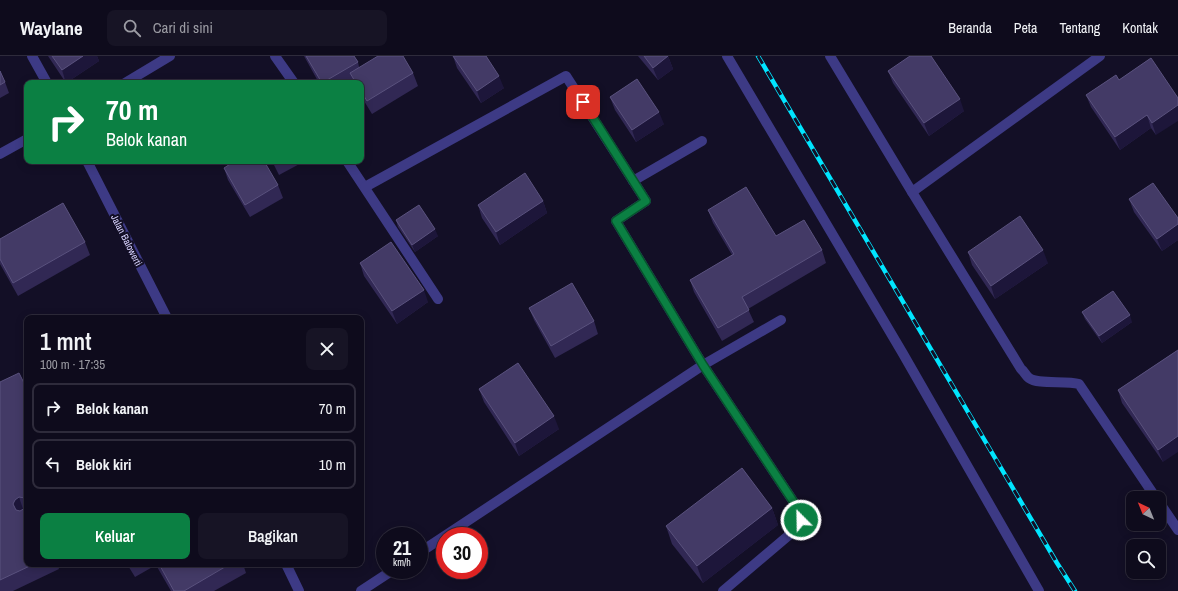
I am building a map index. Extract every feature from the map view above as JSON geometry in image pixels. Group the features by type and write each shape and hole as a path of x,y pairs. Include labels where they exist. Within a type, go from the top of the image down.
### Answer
{"street":[{"path":"32,56 45,80"},
{"path":"130,80 170,56"},
{"path":"275,56 292,80"},
{"path":"727,56 902,352 1039,591"},
{"path":"830,56 1021,368 1030,379 1038,381 1072,382 1079,384 1151,491"},
{"path":"912,192 1100,56"},
{"path":"365,187 566,76 646,201 616,221 703,365 799,510 801,520 795,530 723,591"},
{"path":"0,154 24,141"},
{"path":"633,181 702,141"},
{"name":"Jalan Balowerti","path":"89,164 165,315"},
{"path":"349,164 438,299"},
{"path":"428,547 703,365 781,320"},
{"path":"1166,512 1178,530"},
{"path":"287,567 299,591"},
{"path":"361,591 379,579"}],"building":[{"path":"52,56 83,56 62,70"},
{"path":"306,56 354,56 358,62 327,80 320,80"},
{"path":"378,56 403,56 413,73 367,101 364,96 364,80 354,80 350,73"},
{"path":"453,56 486,56 499,76 477,91"},
{"path":"644,56 668,56 653,68"},
{"path":"910,56 931,56 960,99 924,123 888,71"},
{"path":"1151,58 1178,98 1178,105 1152,123 1147,115 1115,137 1086,95 1116,75 1119,80"},
{"path":"0,71 5,82 0,85"},
{"path":"637,79 659,112 632,130 610,97"},
{"path":"230,164 266,164 278,185 245,205 224,168"},
{"path":"525,173 543,201 496,232 478,205"},
{"path":"1153,183 1178,218 1178,224 1157,239 1129,199"},
{"path":"746,187 776,236 804,220 822,250 742,297 749,310 718,328 690,280 734,254 708,210"},
{"path":"63,203 85,242 13,283 0,259 0,239"},
{"path":"419,205 435,229 412,245 396,220"},
{"path":"1020,216 1043,250 991,286 968,252"},
{"path":"391,242 424,290 392,311 360,263"},
{"path":"572,283 594,321 551,346 529,308"},
{"path":"1113,291 1130,315 1099,336 1082,312"},
{"path":"1178,350 1178,436 1158,450 1118,390"},
{"path":"518,363 554,416 515,443 479,389"},
{"path":"19,373 24,383 24,498 19,497 13,504 16,510 20,511 24,509 24,567 28,567 0,580 0,382"},
{"path":"742,468 772,508 697,566 666,526"},
{"path":"161,567 225,567 184,591 174,591"}],"railway":[{"path":"758,56 1057,563 1075,591"}],"route":[{"path":"583,102 646,201 616,221 703,365 799,510 801,520"}]}
